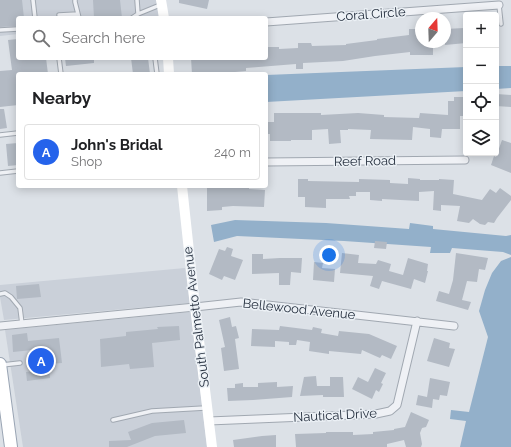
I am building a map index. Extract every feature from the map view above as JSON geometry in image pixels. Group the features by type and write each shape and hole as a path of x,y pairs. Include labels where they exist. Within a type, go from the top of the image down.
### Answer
{"main road":[{"path":"0,365 2,394 11,447"}],"street":[{"path":"162,2 164,16"},
{"name":"Coral Circle","path":"268,22 499,5"},
{"path":"168,60 170,72"},
{"name":"Reef Road","path":"268,162 465,160"},
{"name":"South Palmetto Avenue","path":"182,188 212,447"},
{"name":"Bellewood Avenue","path":"0,326 241,302 454,326"},
{"name":"Nautical Drive","path":"209,421 376,414 390,411 397,405 417,321"}],"lane":[{"path":"33,0 35,16"},
{"path":"59,15 78,16 75,2 76,0"},
{"path":"137,0 138,14"},
{"path":"135,16 162,2"},
{"path":"499,5 502,24"},
{"path":"0,30 16,29"},
{"path":"59,60 61,72"},
{"path":"155,60 157,72"},
{"path":"0,135 16,133"},
{"path":"0,172 16,171"},
{"path":"0,294 5,293 12,297 20,308 22,324"},
{"path":"0,365 20,363"},
{"path":"113,420 152,411 208,408"}],"shaded area":[{"path":"0,0 157,0 159,16 16,16 16,34 0,36"},
{"path":"185,268 190,303 4,320 0,297 0,285"},
{"path":"191,312 207,447 23,447 5,330"}],"water":[{"path":"499,66 511,66 511,88 499,89"},
{"path":"463,67 463,91 268,102 268,75"},
{"path":"235,220 326,223 409,229 410,223 433,226 433,229 506,236 511,235 511,255 503,252 452,248 450,253 430,253 431,247 237,236 214,242 211,225"},
{"path":"511,257 511,447 460,447 466,421 450,419 451,410 469,412 488,337 479,311 492,273 501,261"}],"building":[{"path":"0,0 22,0 24,16 16,16 16,26 0,27"},
{"path":"93,0 120,0 122,16 94,16"},
{"path":"179,0 209,0 207,9 179,3"},
{"path":"463,28 463,43 451,44 451,29"},
{"path":"409,29 415,29 415,48 433,48 433,55 410,55 410,52 343,61 303,63 303,69 296,69 296,64 246,68 246,71 235,72 192,72 191,60 268,60 268,47 279,47 279,49 298,48 298,43 311,43 312,46 346,45 409,35"},
{"path":"16,39 16,60 46,60 48,72 16,72 16,105 0,107 0,71 12,70 8,40"},
{"path":"65,60 94,60 94,63 66,66"},
{"path":"131,60 148,60 150,72 133,72"},
{"path":"499,94 511,95 511,107 499,106"},
{"path":"454,97 463,97 463,116 460,116 460,129 442,129 441,138 430,137 430,129 413,127 412,140 370,139 371,130 348,129 340,130 341,143 329,144 328,129 312,130 312,140 270,141 270,134 268,134 268,122 274,122 274,113 321,113 321,115 358,113 384,115 384,117 419,118 420,113 448,115 448,101 454,101"},
{"path":"0,109 4,109 7,128 0,129"},
{"path":"502,140 511,143 511,173 491,165 494,156 499,156 499,148"},
{"path":"16,143 16,165 8,166 6,144"},
{"path":"408,178 420,180 454,180 453,194 482,200 490,189 496,193 500,188 511,196 511,200 494,223 488,222 485,225 480,224 473,219 469,223 457,221 460,206 441,205 441,211 433,210 434,191 419,192 419,201 382,199 382,201 370,200 370,192 356,192 356,196 349,196 350,199 326,199 326,208 305,207 305,197 298,197 298,179 308,179 308,181 359,182 359,179 390,180 390,183 408,184"},
{"path":"207,188 249,188 265,190 264,207 233,206 222,207 222,210 207,211"},
{"path":"375,241 387,242 386,249 374,248"},
{"path":"227,247 233,249 231,256 243,260 235,280 224,276 222,280 209,274 219,249 225,251"},
{"path":"342,253 359,255 358,263 376,264 378,260 391,264 389,271 403,275 408,258 428,264 425,283 414,279 411,289 382,281 379,289 370,286 373,276 340,273"},
{"path":"456,253 488,258 485,270 479,269 477,282 467,281 462,300 471,302 468,310 436,301 439,291 449,294 453,280"},
{"path":"252,254 263,254 263,259 302,258 301,273 291,272 290,285 279,285 279,273 252,274"},
{"path":"314,262 323,263 322,268 335,269 334,282 313,280"},
{"path":"39,284 41,297 17,299 16,286"},
{"path":"230,317 232,327 236,326 239,338 235,339 239,369 224,371 221,348 225,347 219,320"},
{"path":"179,326 180,340 152,343 154,367 130,369 129,364 101,367 100,339 126,336 126,332 158,329 157,327"},
{"path":"280,326 312,330 313,327 322,329 321,333 338,336 339,331 369,334 397,346 391,359 382,355 380,358 362,350 361,354 329,351 329,354 309,351 310,342 297,340 296,345 289,345 289,342 275,341 275,347 251,346 252,329 279,330"},
{"path":"27,333 28,341 59,338 62,363 49,364 50,378 27,381 26,372 35,371 32,350 13,352 12,335"},
{"path":"434,338 450,343 449,348 455,349 449,367 427,361"},
{"path":"375,368 386,373 381,383 383,384 379,392 376,390 372,399 352,389 358,377 368,382"},
{"path":"316,376 317,386 330,386 330,377 343,377 344,397 323,397 323,395 300,396 304,377"},
{"path":"430,378 450,382 447,396 440,395 439,400 433,399 432,408 416,405 418,395 427,397"},
{"path":"277,382 277,387 293,386 292,397 228,401 227,388 235,388 235,384 243,383 243,387 258,387 258,383"},
{"path":"411,412 429,420 426,427 422,428 420,433 422,444 421,447 406,447 404,440 387,444 387,447 296,447 295,434 353,432 353,435 373,434 373,432 394,430 405,427"},
{"path":"184,420 186,433 155,436 127,447 109,447 109,441 131,440 128,432 152,423"},
{"path":"276,435 276,447 234,447 233,440"}],"place":[{"name":"John's Bridal","path":"41,361"}]}
